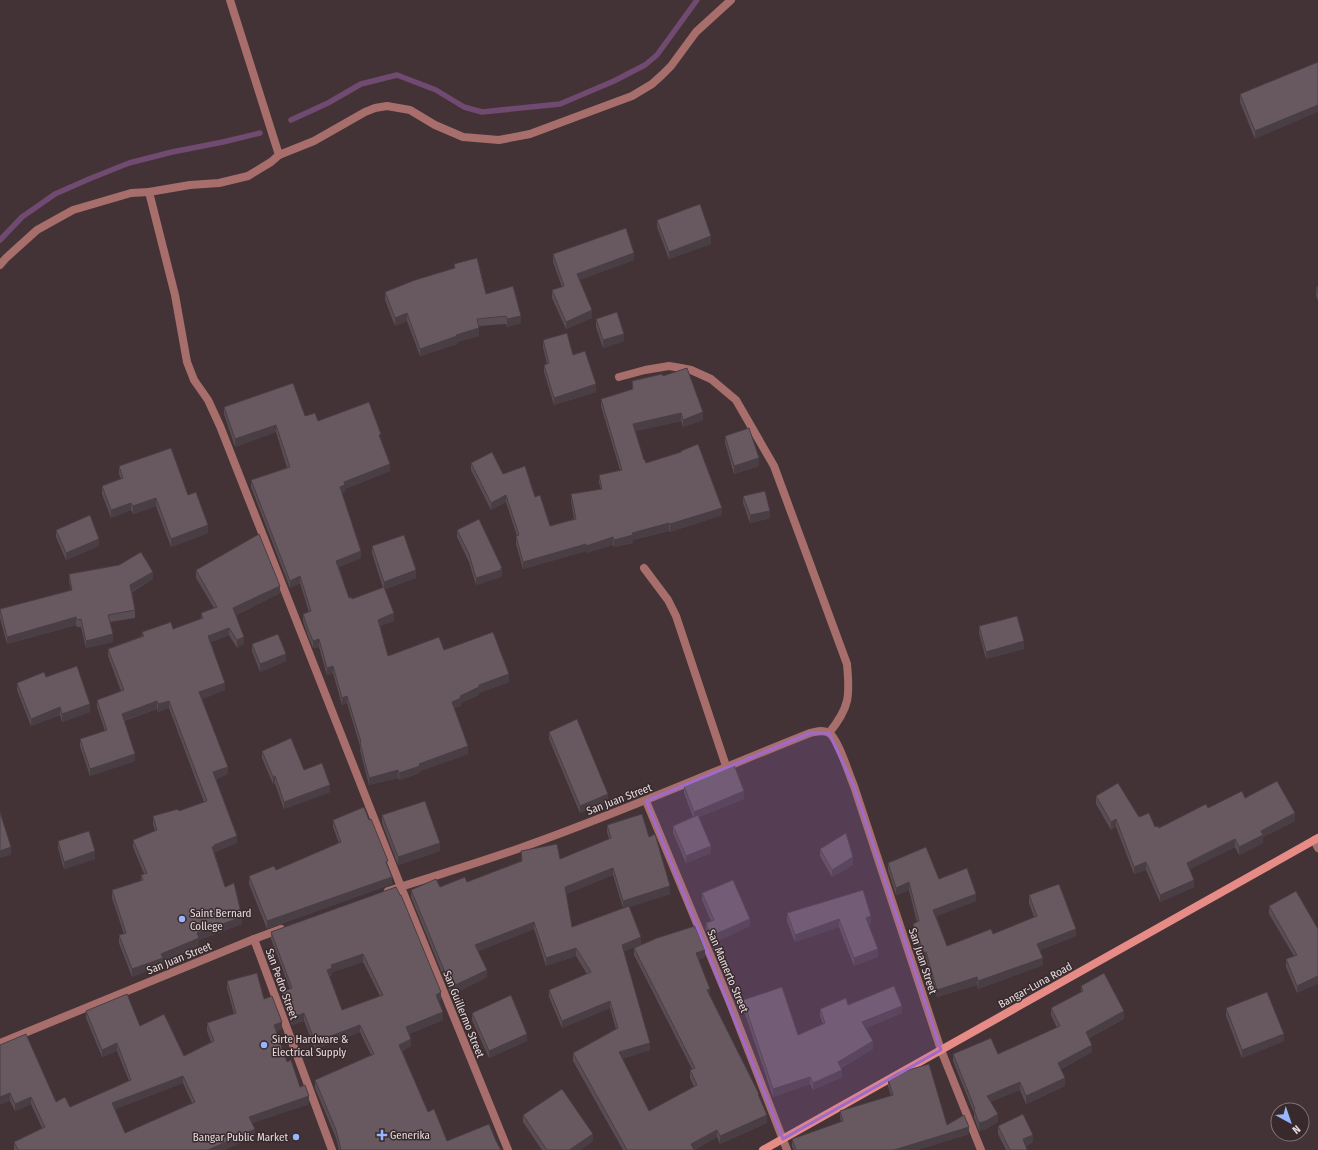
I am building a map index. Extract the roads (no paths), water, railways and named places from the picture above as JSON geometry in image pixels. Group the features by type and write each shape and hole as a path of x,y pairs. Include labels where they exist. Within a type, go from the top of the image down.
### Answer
{"main road":[{"name":"Bangar-Luna Road","path":"763,1150 1317,842"}],"street":[{"path":"230,0 279,155"},
{"path":"0,265 37,230 73,210 130,193 149,192 190,185 219,183 248,176 271,162 279,155 314,141 365,112 387,106 410,110 435,125 462,138 499,140 530,134 632,96 652,84 671,66 696,32 731,0"},
{"name":"San Guillermo Street","path":"149,192 175,295 187,362 194,380 208,400 220,426 401,887 508,1150"},
{"path":"619,377 645,370 669,366 691,370 710,379 736,400 753,428 774,466 847,664 849,689 847,704 840,718 829,733"},
{"path":"644,568 665,595 676,616 726,766"},
{"name":"San Juan Street","path":"379,895 522,848 646,801 726,766 810,733 820,731 829,733 833,737 854,786 941,1050 981,1150"},
{"name":"San Mamerto Street","path":"646,801 730,1003 787,1150"},
{"name":"San Juan Street","path":"0,1044 254,939 291,926"},
{"name":"San Pedro Street","path":"254,939 332,1150"}],"waterway":[{"path":"291,120 328,103 361,84 397,75 436,90 464,107 482,112 560,104 614,81 645,65 657,55 697,0"},
{"path":"0,240 22,217 55,194 89,179 129,163 260,133"}],"place":[{"name":"Saint Bernard College","path":"182,919"},
{"name":"Sirte Hardware & Electrical Supply","path":"264,1045"},
{"name":"Generika","path":"382,1135"},
{"name":"Bangar Public Market","path":"296,1137"}]}
